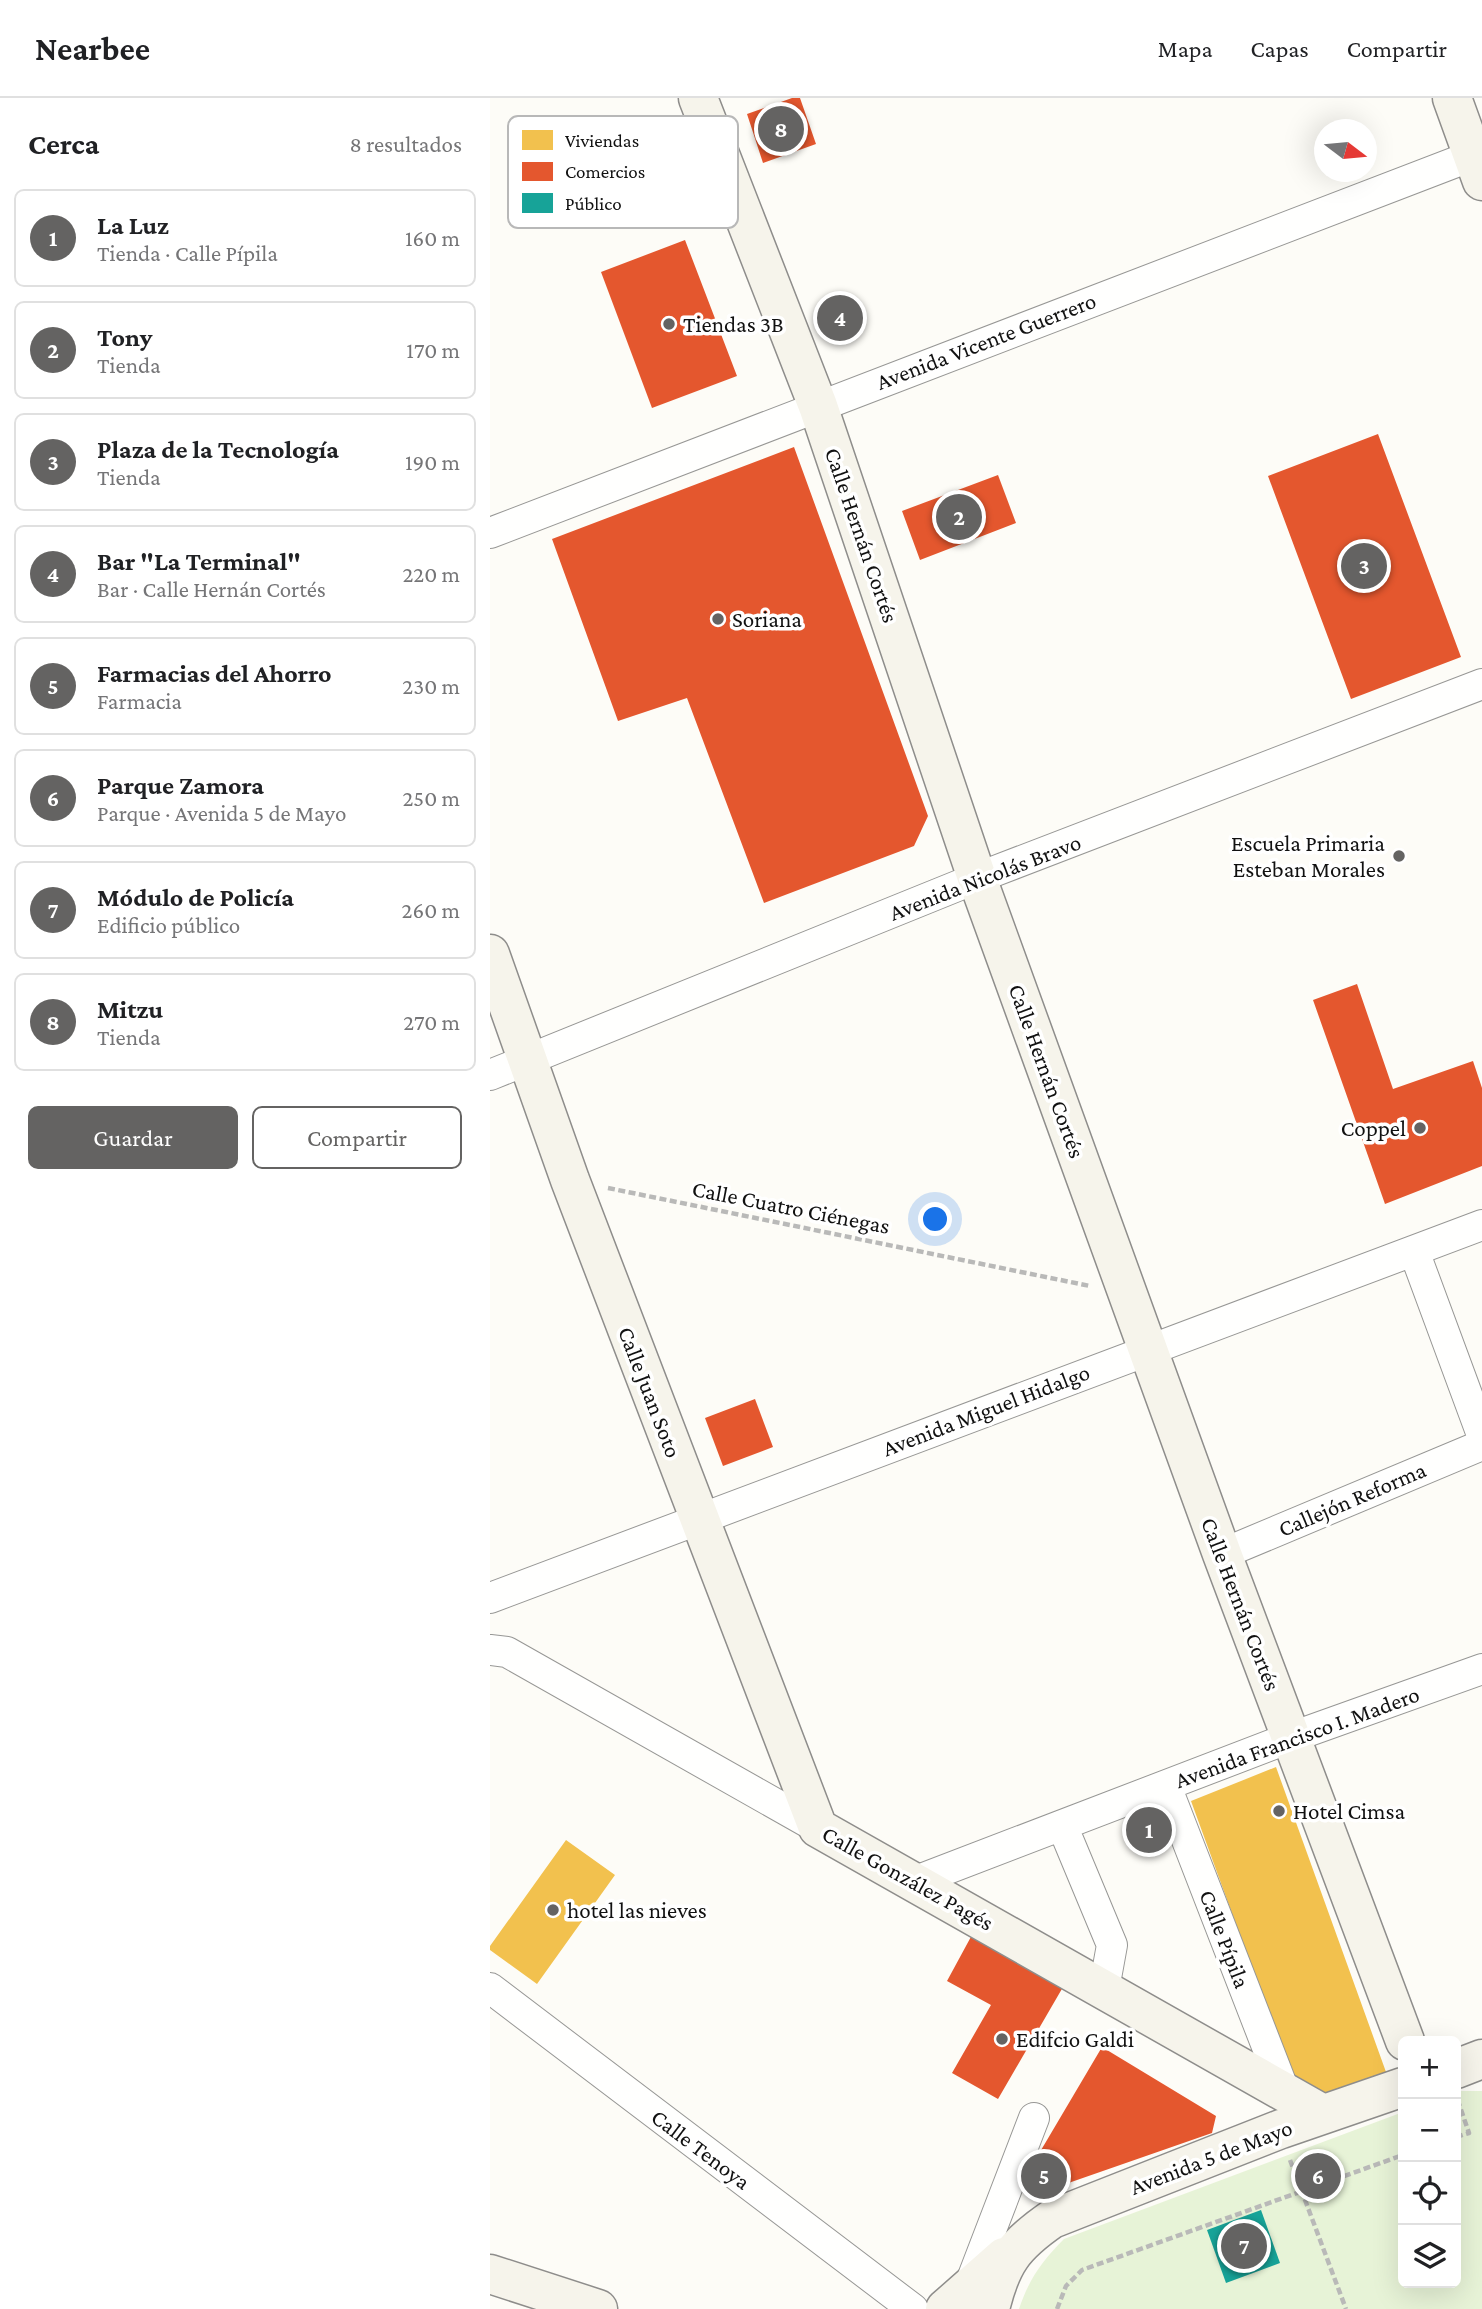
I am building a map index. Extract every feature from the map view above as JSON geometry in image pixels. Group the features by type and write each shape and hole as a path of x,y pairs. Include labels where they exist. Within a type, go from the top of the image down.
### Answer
{"street":[{"name":"Calle Hernán Cortés","path":"698,98 705,116"},
{"path":"1452,98 1479,162"},
{"name":"Avenida Vicente Guerrero","path":"490,533 818,406 1479,162"},
{"name":"Calle Hernán Cortés","path":"738,201 818,406 977,878 1222,1554 1403,2036"},
{"name":"Avenida Nicolás Bravo","path":"490,1075 977,878 1482,684"},
{"name":"Calle Juan Soto","path":"490,954 570,1180 697,1519 818,1828"},
{"name":"Avenida Miguel Hidalgo","path":"490,1598 1482,1225"},
{"path":"1415,1251 1482,1435"},
{"name":"Callejón Reforma","path":"1222,1554 1482,1445"},
{"name":"Calle González Pagés","path":"490,1650 507,1652 1104,1989 1283,2111 1323,2114 1398,2089"},
{"name":"Avenida Francisco I. Madero","path":"916,1881 1292,1737 1482,1670"},
{"name":"Calle Pípila","path":"1166,1786 1283,2111"},
{"path":"1062,1825 1112,1945 1104,1989"},
{"name":"Calle Tenoya","path":"490,1988 913,2309"},
{"name":"Avenida 5 de Mayo","path":"975,2299 1024,2239 1052,2219 1283,2111"},
{"path":"975,2299 1034,2118"},
{"path":"490,2274 598,2309"}],"path":[{"name":"Calle Cuatro Ciénegas","path":"570,1180 1128,1293"},
{"path":"1461,2135 1469,2133 1470,2070"},
{"path":"1283,2111 1300,2190 1346,2309"},
{"path":"1057,2309 1066,2286 1082,2270 1398,2157"}],"green space":[{"path":"1461,2091 1482,2091 1482,2309 1019,2309 1037,2271 1064,2239 1398,2114 1398,2288 1461,2288"}],"building: Viviendas":[{"path":"1276,1767 1386,2072 1325,2093 1291,2075 1191,1801"},
{"name":"hotel las nieves","path":"566,1840 615,1875 537,1984 490,1950 490,1946"}],"building: Comercios":[{"path":"792,98 800,98 816,144 763,163 747,114"},
{"name":"Tiendas 3B","path":"685,240 737,376 652,408 601,272"},
{"path":"1378,434 1461,657 1351,699 1268,476"},
{"name":"Soriana","path":"794,447 928,816 914,846 764,903 687,698 618,721 552,539"},
{"path":"998,475 1016,523 920,560 902,511"},
{"name":"Coppel","path":"1357,984 1393,1089 1473,1061 1482,1088 1482,1166 1385,1204 1313,1000"},
{"path":"755,1399 773,1447 723,1466 705,1418"},
{"name":"Edifcio Galdi","path":"979,1922 1070,1975 998,2099 952,2073 991,2005 947,1981"},
{"path":"1102,2047 1216,2116 1212,2133 1034,2195 1021,2184"}],"building: Público":[{"path":"1261,2210 1280,2263 1226,2283 1207,2230"}],"place":[{"name":"Mitzu","path":"781,129"},
{"name":"Bar \"La Terminal\"","path":"840,318"},
{"name":"Tiendas 3B","path":"669,324"},
{"name":"Tony","path":"959,517"},
{"name":"Plaza de la Tecnología","path":"1364,566"},
{"name":"Soriana","path":"718,619"},
{"name":"Escuela Primaria Esteban Morales","path":"1399,856"},
{"name":"Coppel","path":"1420,1128"},
{"name":"Hotel Cimsa","path":"1279,1811"},
{"name":"La Luz","path":"1149,1830"},
{"name":"hotel las nieves","path":"553,1910"},
{"name":"Edifcio Galdi","path":"1002,2039"},
{"name":"Farmacias del Ahorro","path":"1044,2176"},
{"name":"Parque Zamora","path":"1318,2176"},
{"name":"Módulo de Policía","path":"1244,2246"}]}
